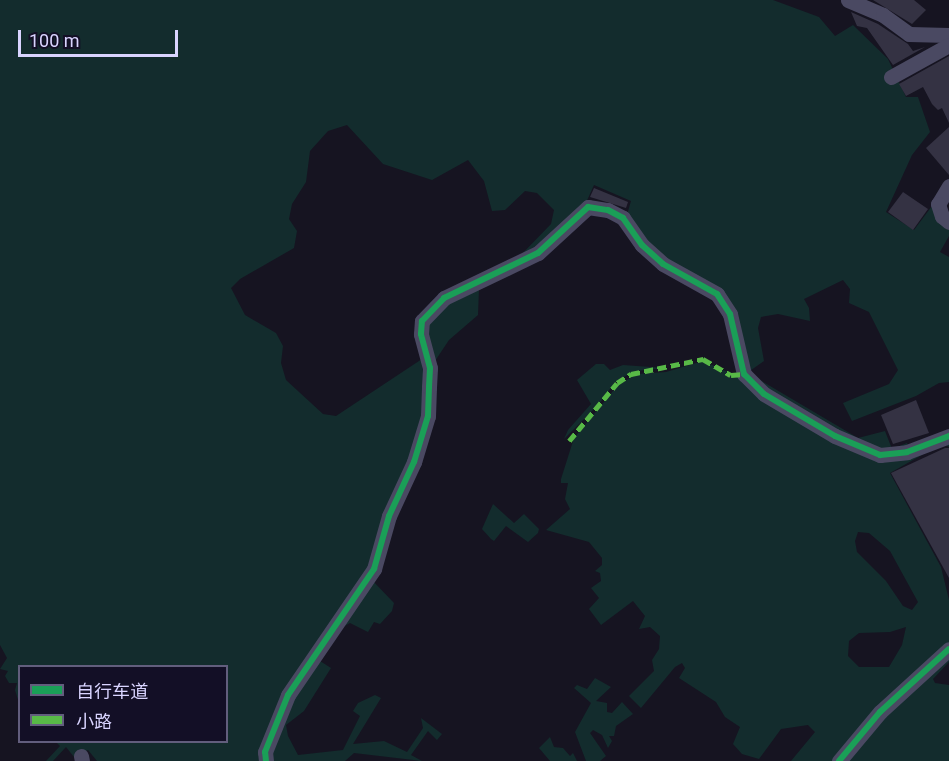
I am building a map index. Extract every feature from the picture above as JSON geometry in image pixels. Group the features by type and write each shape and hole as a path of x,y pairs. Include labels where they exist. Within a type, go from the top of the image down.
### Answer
{"street":[{"path":"848,0 884,15 909,34 949,35"},
{"path":"891,77 949,45"},
{"path":"949,186 938,204 949,222"},
{"path":"266,761 265,752 288,695 374,569 389,516 414,462 428,416 430,368 421,334 422,321 444,298 538,253 588,207 608,210 623,218 642,245 663,264 717,294 730,314 744,374 764,394 835,436 880,455 907,452 949,436"},
{"path":"839,761 880,712 949,649"}],"green space":[{"path":"0,0 773,0 819,17 835,36 853,25 888,59 906,97 918,97 930,132 912,155 886,212 914,230 935,202 949,224 949,236 940,252 949,257 949,382 939,383 916,396 852,421 843,403 889,384 898,370 869,312 849,303 850,289 843,280 804,299 809,308 810,321 778,314 761,317 758,328 764,361 747,373 733,314 665,263 626,218 631,201 594,185 585,205 565,226 518,258 551,224 554,210 537,193 525,191 505,210 492,211 484,181 468,160 432,180 383,164 347,125 328,131 310,151 306,182 292,204 289,219 297,231 294,248 240,279 231,288 245,315 276,333 283,346 281,363 286,380 323,414 336,416 422,359 426,415 378,553 310,657 264,761 97,761 88,750 74,757 66,747 53,761 46,761 60,746 57,743 228,743 228,665 18,665 18,700 15,690 17,683 9,683 5,676 8,671 0,669 7,658 0,645"},
{"path":"479,289 478,315 449,340 435,361 424,321 431,312"},
{"path":"703,361 737,376 870,454 949,438 949,447 943,443 890,473 941,567 949,600 949,645 836,761 791,761 815,732 808,725 781,729 759,759 742,754 733,744 740,727 725,717 716,702 679,678 685,668 682,663 675,667 641,708 629,696 654,671 652,660 659,649 660,636 650,627 639,629 645,616 633,601 601,625 589,609 599,598 591,588 601,581 600,573 595,571 602,565 602,558 589,542 546,530 570,509 565,499 568,483 561,483 561,479 574,438 618,385 637,374 666,372","holes":["858,532 869,533 890,551 918,602 912,610 903,606 886,581 857,552 855,541","906,627 902,645 889,667 859,667 848,656 849,641 859,633 890,632"]},
{"path":"596,364 604,364 610,370 623,365 665,368 635,371 615,382 599,404 564,439 568,430 591,404 577,380"},
{"path":"755,377 858,438 885,431 892,449 907,443 909,449 881,453 788,407"},
{"path":"493,504 514,523 524,514 539,529 538,533 528,542 506,526 494,541 482,529"},
{"path":"371,579 394,603 392,611 380,624 374,622 368,632 350,623 343,627 320,661 331,668 304,711 286,725 288,736 298,755 343,750 360,716 353,711 358,703 375,695 381,698 353,744 384,741 407,752 423,728 421,718 442,734 437,740 428,731 411,755 422,761 354,753 345,761 269,761 280,718"},
{"path":"949,654 949,662 933,679 935,683 949,685 949,761 845,761 869,731"},
{"path":"595,678 611,687 596,701 607,703 607,712 612,713 622,702 633,714 616,726 614,736 609,736 612,741 608,748 602,735 593,730 590,733 606,756 600,761 586,761 575,732 591,703 574,688 577,685 587,689"},
{"path":"550,737 554,747 563,748 570,756 573,753 577,761 550,761 539,748"}],"building":[{"path":"873,0 914,0 926,10 912,24"},
{"path":"851,12 878,24 908,44 913,51 925,47 893,65 867,28 857,26"},
{"path":"949,56 949,123 942,108 938,110 932,104 923,87 906,96 899,84"},
{"path":"949,127 949,175 926,148"},
{"path":"594,188 628,202 626,208 590,197"},
{"path":"903,192 928,209 913,230 888,212"},
{"path":"916,400 929,433 893,444 881,415"},
{"path":"949,448 949,578 891,473"}],"marked path":[{"path":"569,441 617,383 631,374 703,359 731,375 744,374"}],"cycle path":[{"path":"266,761 265,752 288,695 374,569 389,516 414,462 428,416 430,368 421,334 422,321 444,298 538,253 588,207 608,210 623,218 642,245 663,264 717,294 730,314 744,374 764,394 835,436 880,455 907,452 949,436"},
{"path":"839,761 880,712 949,649"}]}
